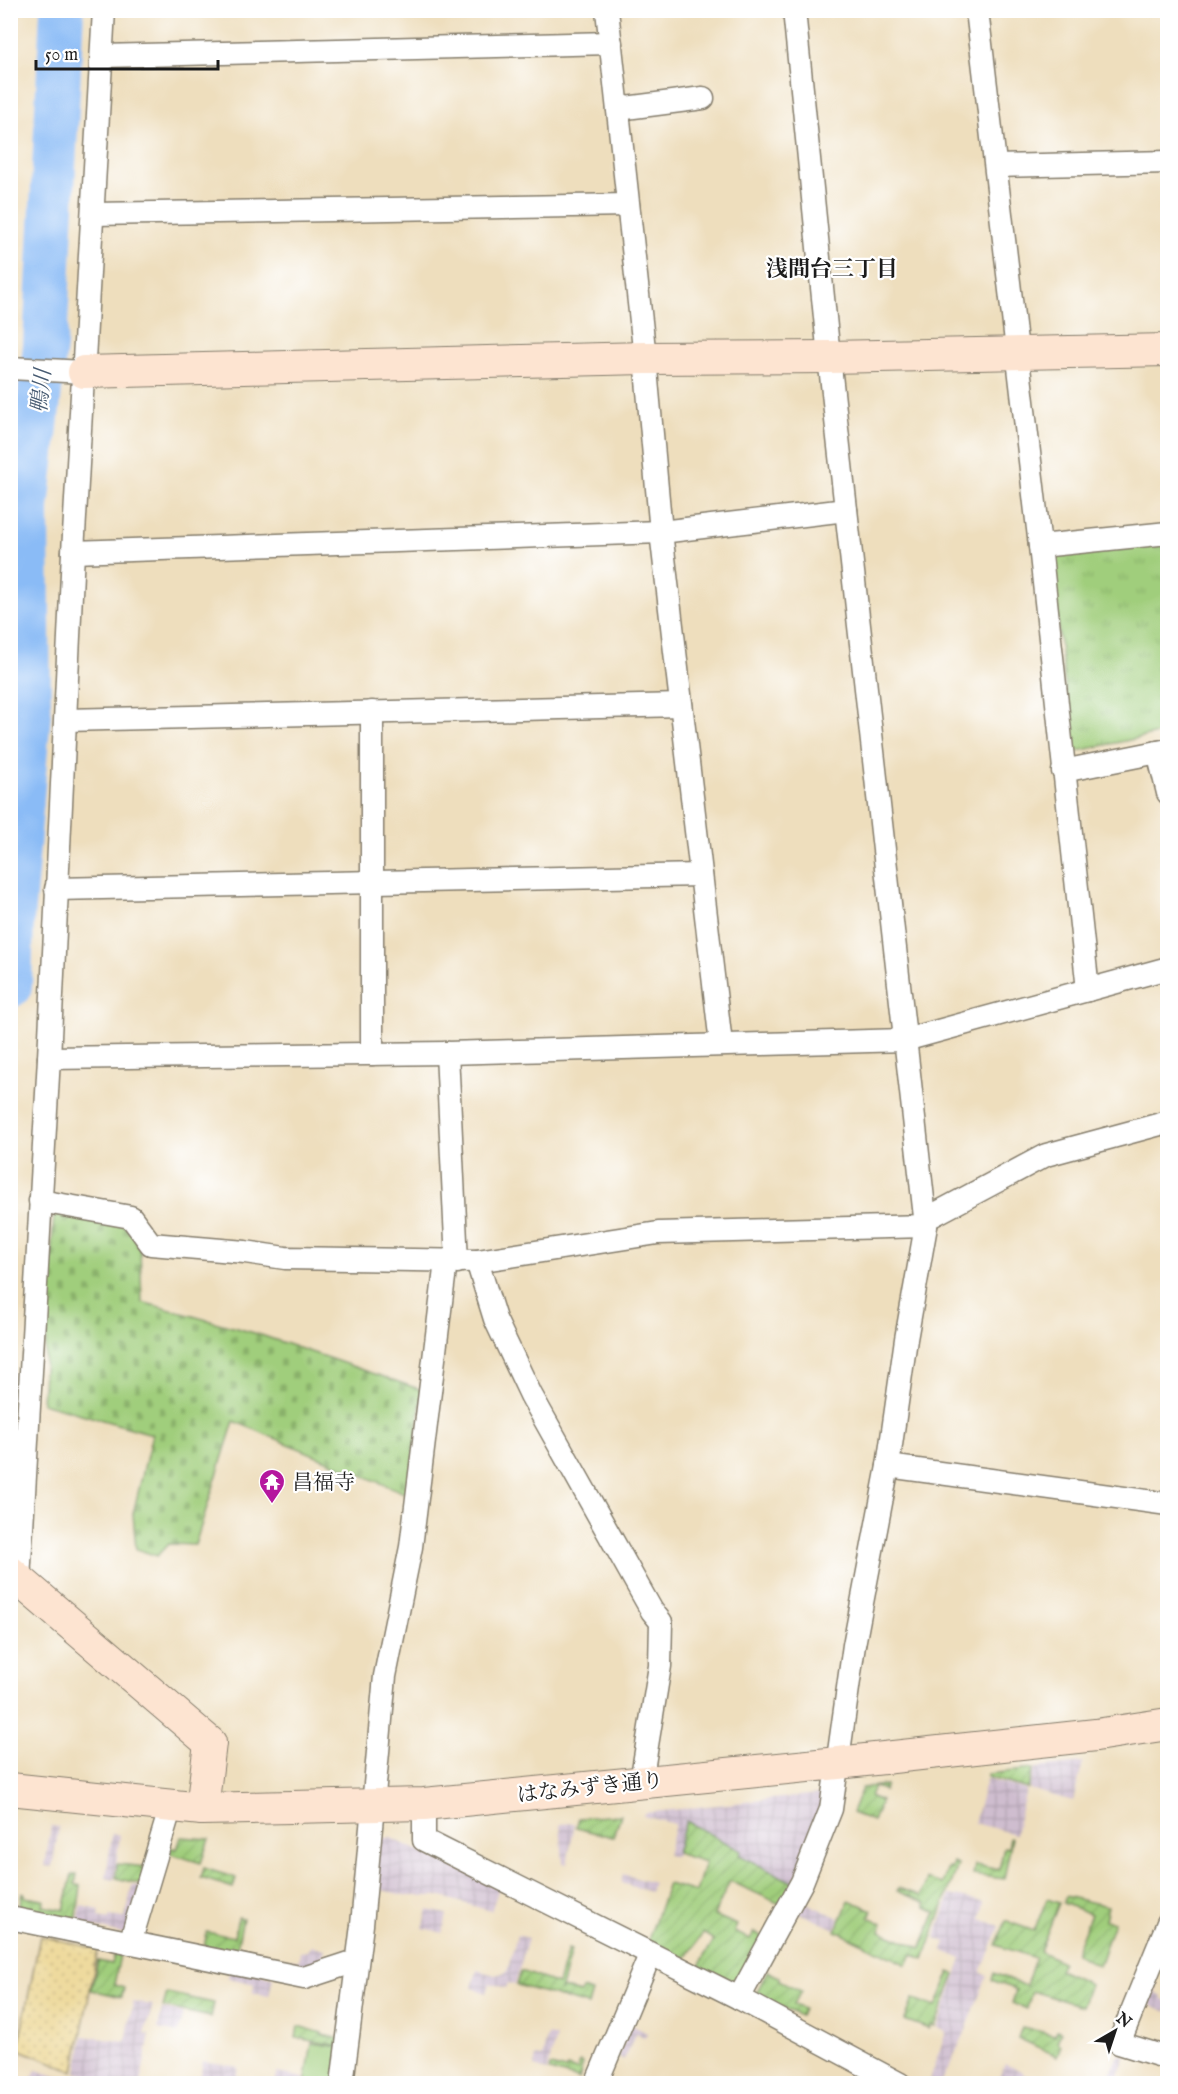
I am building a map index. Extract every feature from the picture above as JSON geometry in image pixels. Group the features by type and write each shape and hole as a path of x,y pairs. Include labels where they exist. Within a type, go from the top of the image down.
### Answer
{"street":[{"path":"104,10 73,552 49,1058 15,1576 210,1743 202,1809"},
{"path":"607,10 645,358 661,532 722,1044"},
{"path":"739,1998 802,1882 831,1809 854,1645 888,1466 906,1339 926,1223 829,357 794,10"},
{"path":"977,10 1040,546 1088,990"},
{"path":"102,56 610,43"},
{"path":"618,109 703,98"},
{"path":"996,166 1167,162"},
{"path":"93,214 628,205"},
{"path":"10,368 84,372 645,358 829,357 1167,350"},
{"path":"73,552 661,532 846,510"},
{"path":"1040,546 1167,533"},
{"path":"66,720 681,705"},
{"path":"372,712 372,1054"},
{"path":"1063,771 1163,751 1167,793"},
{"path":"56,889 701,875"},
{"path":"49,1058 447,1053 905,1040 1167,969"},
{"path":"342,2084 362,1925 385,1676 411,1547 460,1261 447,1053"},
{"path":"40,1201 131,1217 151,1244 245,1252 285,1258 460,1261 658,1233 926,1223 1046,1155 1167,1122"},
{"path":"460,1261 495,1319 531,1395 652,1611 661,1622 660,1666 641,1782"},
{"path":"888,1466 1167,1504"},
{"name":"はなみずき通り","path":"10,1789 202,1809 374,1806 838,1763 1096,1735 1167,1724"},
{"path":"424,1803 424,1840 739,1998 900,2084"},
{"path":"130,1943 171,1806"},
{"path":"10,1918 304,1978 356,1961"},
{"path":"1167,1923 1119,2043 1167,2058"},
{"path":"596,2084 650,1955"}],"shaded area":[{"path":"1083,1763 1073,1801 1029,1789 1035,1768"},
{"path":"986,1779 1026,1790 1015,1834 974,1823"},
{"path":"827,1793 794,1883 739,1855 741,1852 686,1822 675,1857 667,1855 675,1824 643,1816 644,1813"},
{"path":"575,1823 567,1864 563,1863 560,1824"},
{"path":"51,1826 59,1827 52,1867 45,1866"},
{"path":"112,1833 120,1835 114,1880 106,1878"},
{"path":"378,1838 391,1838 499,1888 491,1911 439,1896 409,1896 372,1888"},
{"path":"623,1874 653,1883 650,1892 621,1883"},
{"path":"132,1885 141,1887 126,1935 78,1923 81,1906 100,1910 99,1917 125,1918"},
{"path":"950,1895 984,1902 981,1919 1000,1926 981,1972 987,1976 964,2035 941,2083 928,2083 946,2032 937,2028 962,1959 943,1951 946,1942 935,1938"},
{"path":"802,1901 839,1918 835,1929 797,1912"},
{"path":"428,1910 447,1914 443,1933 423,1928"},
{"path":"517,1935 528,1938 515,1985 508,1983 506,1988 490,1983 487,1993 472,1988 477,1970 495,1975 507,1972"},
{"path":"312,1946 325,1949 322,1959 327,1961 303,1970 280,1966 282,1958 299,1960 300,1952 307,1951"},
{"path":"230,1968 273,1977 269,1996 253,1993 255,1984 228,1978"},
{"path":"1152,1984 1157,1986 1155,1993 1167,2002 1167,2012 1144,2002"},
{"path":"133,2002 153,2005 144,2034 150,2035 140,2083 110,2083 77,2073 83,2036 126,2042"},
{"path":"162,2009 183,2013 178,2033 158,2029"},
{"path":"630,2024 647,2033 645,2038 636,2033 624,2060 618,2057"},
{"path":"548,2035 556,2037 547,2071 534,2067 536,2056 542,2057"},
{"path":"1126,2054 1116,2083 1106,2084 1119,2055"},
{"path":"203,2061 238,2067 235,2083 200,2079"},
{"path":"1005,2064 1023,2074 1043,2083 997,2081"},
{"path":"36,2070 78,2083 29,2083"},
{"path":"277,2073 304,2078 303,2083 275,2083"}],"green space":[{"path":"1167,541 1167,732 1073,752 1049,552"},
{"path":"54,1214 123,1224 135,1234 140,1250 142,1302 258,1334 422,1390 409,1495 234,1421 195,1545 168,1544 157,1556 136,1549 133,1514 152,1434 42,1403"},
{"path":"1033,1769 1028,1789 987,1777 988,1774"},
{"path":"886,1785 884,1790 874,1787 870,1796 881,1801 873,1821 852,1813 862,1788"},
{"path":"621,1815 613,1837 576,1828 579,1818"},
{"path":"686,1821 741,1851 739,1855 794,1883 782,1905 730,1881 714,1915 737,1925 734,1932 750,1939 754,1932 763,1937 738,1987 698,1967 714,1940 703,1933 684,1961 647,1943 668,1884 696,1892 705,1862 676,1853"},
{"path":"181,1837 209,1839 201,1863 168,1853 169,1847 177,1849"},
{"path":"1010,1837 1012,1838 1004,1879 973,1875 975,1865 999,1870 1004,1847 1008,1848"},
{"path":"953,1863 958,1865 924,1959 912,1954 907,1965 836,1931 849,1900 872,1910 869,1917 883,1924 880,1931 921,1948 936,1912 926,1907 926,1903 897,1891 899,1888 921,1896 927,1879 942,1884 948,1868 951,1869"},
{"path":"117,1864 146,1867 143,1885 116,1878"},
{"path":"204,1868 236,1878 233,1888 201,1878"},
{"path":"72,1874 77,1874 75,1884 81,1886 76,1923 19,1910 22,1893 25,1897 44,1900 43,1906 64,1910"},
{"path":"1065,1896 1108,1906 1105,1920 1114,1922 1099,1966 1075,1954 1091,1914 1063,1903"},
{"path":"1047,1899 1059,1903 1040,1951 1062,1962 1059,1970 1090,1984 1082,2006 1032,1991 1027,2009 1012,2003 1016,1990 992,1980 994,1973 1026,1986 1035,1958 996,1945 1006,1921 1034,1931"},
{"path":"238,1917 243,1918 235,1958 203,1952 207,1932 234,1937"},
{"path":"116,1948 121,1950 114,1985 124,1988 122,1997 91,1990 98,1961 112,1964"},
{"path":"568,1949 571,1950 560,1992 562,1988 580,1993 582,1989 592,1992 588,2005 517,1985 521,1971 558,1984"},
{"path":"767,1971 801,1991 794,2004 803,2009 800,2016 756,1994"},
{"path":"950,1972 955,1974 935,2026 931,2025 929,2029 905,2020 913,1999 936,2007"},
{"path":"167,1993 214,2003 211,2017 163,2007"},
{"path":"298,2026 341,2039 340,2046 296,2038"},
{"path":"1022,2027 1055,2035 1057,2030 1061,2032 1057,2042 1061,2045 1057,2056 1018,2038"},
{"path":"312,2043 340,2047 336,2083 305,2084"},
{"path":"580,2062 583,2063 579,2079 549,2071 550,2066 577,2070"}],"sand":[{"path":"40,1936 98,1949 74,2071 18,2049"}],"waterway":[{"name":"鴨川","path":"10,986 12,920 29,713 27,508 45,345 62,10"}],"place":[{"name":"昌福寺","path":"272,1505"}],"district":[{"name":"浅間台三丁目","path":"832,268"}]}
